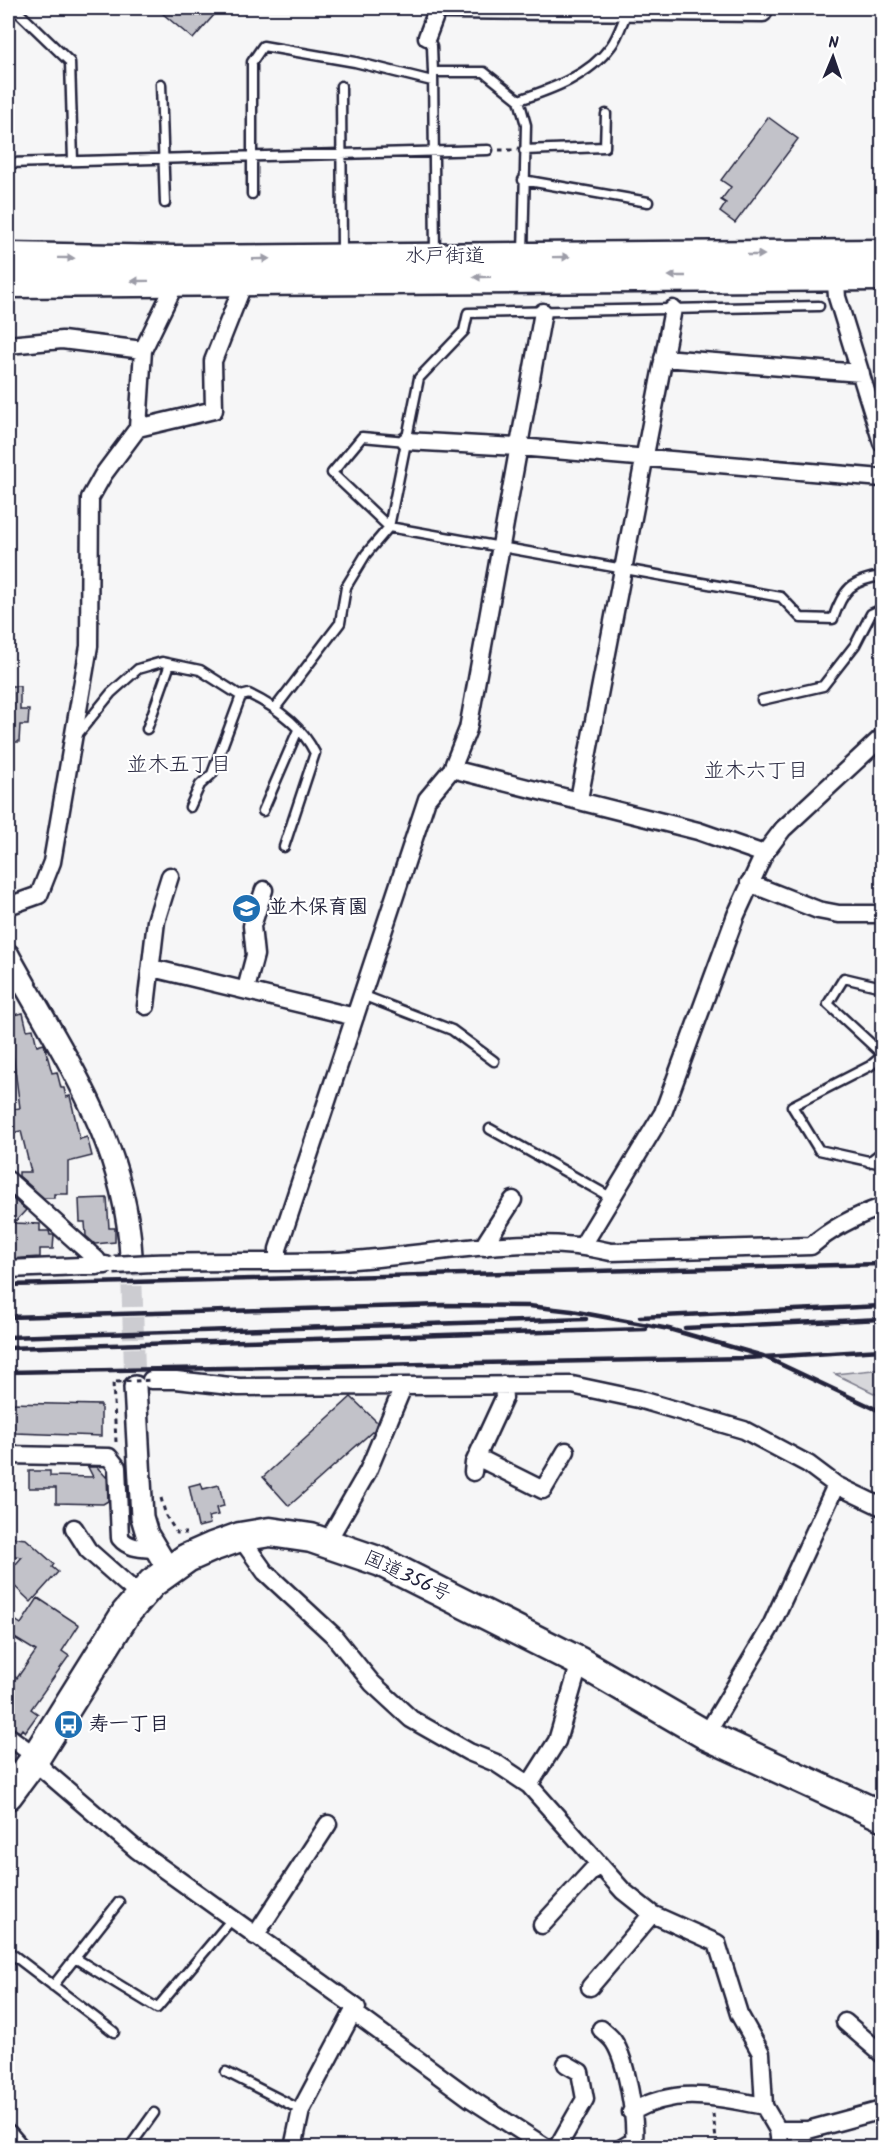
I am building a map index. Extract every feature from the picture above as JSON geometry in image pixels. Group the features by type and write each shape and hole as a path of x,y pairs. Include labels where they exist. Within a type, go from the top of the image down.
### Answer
{"highway":[{"name":"水戸街道","path":"8,283 835,265 882,254"},
{"name":"水戸街道","path":"8,257 174,260 524,257 835,265 882,276"},
{"name":"国道356号","path":"8,1795 34,1760 162,1559 187,1558 240,1537 270,1532 294,1534 327,1542 381,1562 580,1662 706,1735 882,1816"}],"street":[{"path":"427,37 437,8 763,13 763,8"},
{"path":"835,265 837,297 882,443"},
{"path":"138,428 214,410 213,361 245,279"},
{"path":"8,906 39,896 52,862 75,737 88,646 90,498 138,428 143,350 177,280"},
{"path":"579,799 673,309"},
{"path":"278,1261 278,1249 427,799 452,769 468,729 543,312"},
{"path":"8,345 62,340 143,350"},
{"path":"663,358 861,373"},
{"path":"406,441 519,447 882,478"},
{"path":"583,1245 663,1113 749,883 764,854 783,829 882,737"},
{"path":"452,769 579,799 698,831 764,854"},
{"path":"146,1006 156,921 170,876"},
{"path":"749,883 818,910 839,914 882,914"},
{"path":"246,989 255,955 252,926 264,890"},
{"path":"8,955 105,1134 126,1201 123,1260"},
{"path":"152,968 355,1017"},
{"path":"8,1180 97,1260 97,1266"},
{"path":"485,1247 513,1200"},
{"path":"8,1269 97,1266 123,1260 152,1263 340,1261 485,1247 583,1245 611,1252 811,1245 828,1231 882,1207"},
{"path":"162,1559 142,1517 135,1383 176,1380 239,1387 572,1385 600,1390 744,1430 808,1464 836,1485 882,1508"},
{"path":"503,1385 504,1398 475,1465 543,1490 566,1451"},
{"path":"327,1542 368,1471 403,1387"},
{"path":"8,1455 109,1457 117,1467 120,1538 162,1559"},
{"path":"706,1735 770,1628 836,1485"},
{"path":"74,1528 88,1551 140,1596"},
{"path":"240,1537 265,1572 333,1635 372,1683 411,1719 469,1752 496,1763 529,1785 597,1865 623,1891 652,1914 717,1943 739,2014 761,2053 764,2106 778,2130 780,2144 784,2148"},
{"path":"529,1785 557,1742 580,1662"},
{"path":"8,1736 27,1750 34,1760 137,1850 357,2008 301,2110 293,2148"},
{"path":"255,1936 328,1824"},
{"path":"542,1924 597,1865"},
{"path":"590,1987 652,1914"},
{"path":"353,2012 424,2066 547,2148"},
{"path":"844,2022 882,2054"},
{"path":"601,2029 615,2043 630,2087 631,2112 635,2127 634,2141 622,2148"},
{"path":"557,2148 585,2099 580,2072 566,2064"},
{"path":"631,2112 645,2104 688,2094 764,2106"},
{"path":"778,2130 808,2130 882,2110"},
{"path":"8,2133 21,2148"}],"lane":[{"path":"14,8 70,62 73,161"},
{"path":"519,100 570,81 591,66 612,46 627,12"},
{"path":"427,37 432,46 436,257"},
{"path":"252,194 252,62 263,46 433,76 484,72 519,100 526,125 523,180 524,257"},
{"path":"161,84 165,203"},
{"path":"341,86 339,154 341,258"},
{"path":"524,150 605,147 606,114"},
{"path":"8,163 488,150"},
{"path":"523,180 648,202"},
{"path":"276,707 340,623 346,588 366,554 389,527 419,378 464,331 468,313 819,306"},
{"path":"406,441 362,437 332,473 389,527 781,597 801,618 833,619 846,591 858,581 882,576"},
{"path":"762,700 823,686 855,645 871,614 882,609"},
{"path":"75,737 111,693 138,669 162,662 200,670 241,696 249,694 276,707 309,740 315,753 284,847"},
{"path":"147,729 170,664"},
{"path":"190,807 200,785 212,774 241,696"},
{"path":"263,811 298,730"},
{"path":"882,987 844,978 828,1004 882,1055 870,1066 792,1107 819,1150 882,1164"},
{"path":"362,995 452,1030 495,1061"},
{"path":"490,1129 612,1198"},
{"path":"870,1162 882,1152"},
{"path":"53,1986 119,1902"},
{"path":"75,1958 158,2008 232,1919"},
{"path":"8,1951 114,2032"},
{"path":"226,2072 301,2110"},
{"path":"129,2148 154,2113"}],"path":[{"path":"109,1457 117,1440 114,1382 135,1383"},
{"path":"159,1490 166,1516 177,1533 192,1533"},
{"path":"714,2097 713,2121 717,2148"}],"shaded area":[{"path":"882,1369 882,1397 835,1374"}],"building":[{"path":"156,8 205,8 214,15 193,39"},
{"path":"768,117 798,139 735,223 720,212 726,203 721,200 731,187 721,180"},
{"path":"8,686 20,686 20,710 29,710 28,725 20,725 19,742 8,742"},
{"path":"23,1013 27,1030 33,1029 37,1046 44,1044 52,1073 57,1072 61,1088 64,1088 66,1097 70,1096 80,1139 87,1137 92,1156 68,1162 68,1194 54,1194 54,1198 44,1198 19,1176 19,1172 31,1172 21,1131 8,1134 8,1110 20,1108 8,1016"},
{"path":"8,1195 26,1210 14,1223 40,1224 40,1231 49,1231 50,1235 54,1235 53,1249 40,1249 40,1257 8,1259"},
{"path":"107,1198 109,1228 115,1228 115,1242 95,1244 86,1236 85,1222 80,1222 79,1199"},
{"path":"351,1397 377,1422 374,1430 289,1506 263,1477"},
{"path":"8,1403 101,1405 101,1436 15,1433 15,1430 8,1430"},
{"path":"88,1467 97,1467 107,1478 108,1501 103,1504 56,1503 56,1488 29,1488 29,1471 50,1471 50,1476 93,1477"},
{"path":"201,1483 203,1489 219,1485 224,1506 216,1508 218,1515 208,1517 210,1524 198,1527 189,1486"},
{"path":"8,1537 26,1539 54,1564 52,1567 58,1572 31,1602 8,1580 8,1573 22,1557 8,1555"},
{"path":"38,1598 79,1625 62,1651 69,1656 31,1709 38,1714 25,1732 22,1729 20,1732 8,1726 8,1674 17,1678 36,1651 8,1632 15,1620 21,1624"}],"tunnel":[{"path":"131,1255 135,1387"}],"railway":[{"path":"8,1285 882,1264"},
{"path":"8,1317 443,1305 529,1306 572,1311 669,1329 763,1356 882,1412"},
{"path":"640,1317 882,1306"},
{"path":"8,1337 586,1319"},
{"path":"685,1328 882,1319"},
{"path":"8,1348 646,1329"},
{"path":"8,1372 747,1358 882,1350"}],"place":[{"name":"並木保育園","path":"247,908"},
{"name":"寿一丁目","path":"68,1725"}],"district":[{"name":"並木五丁目","path":"179,765"},
{"name":"並木六丁目","path":"756,771"}]}
